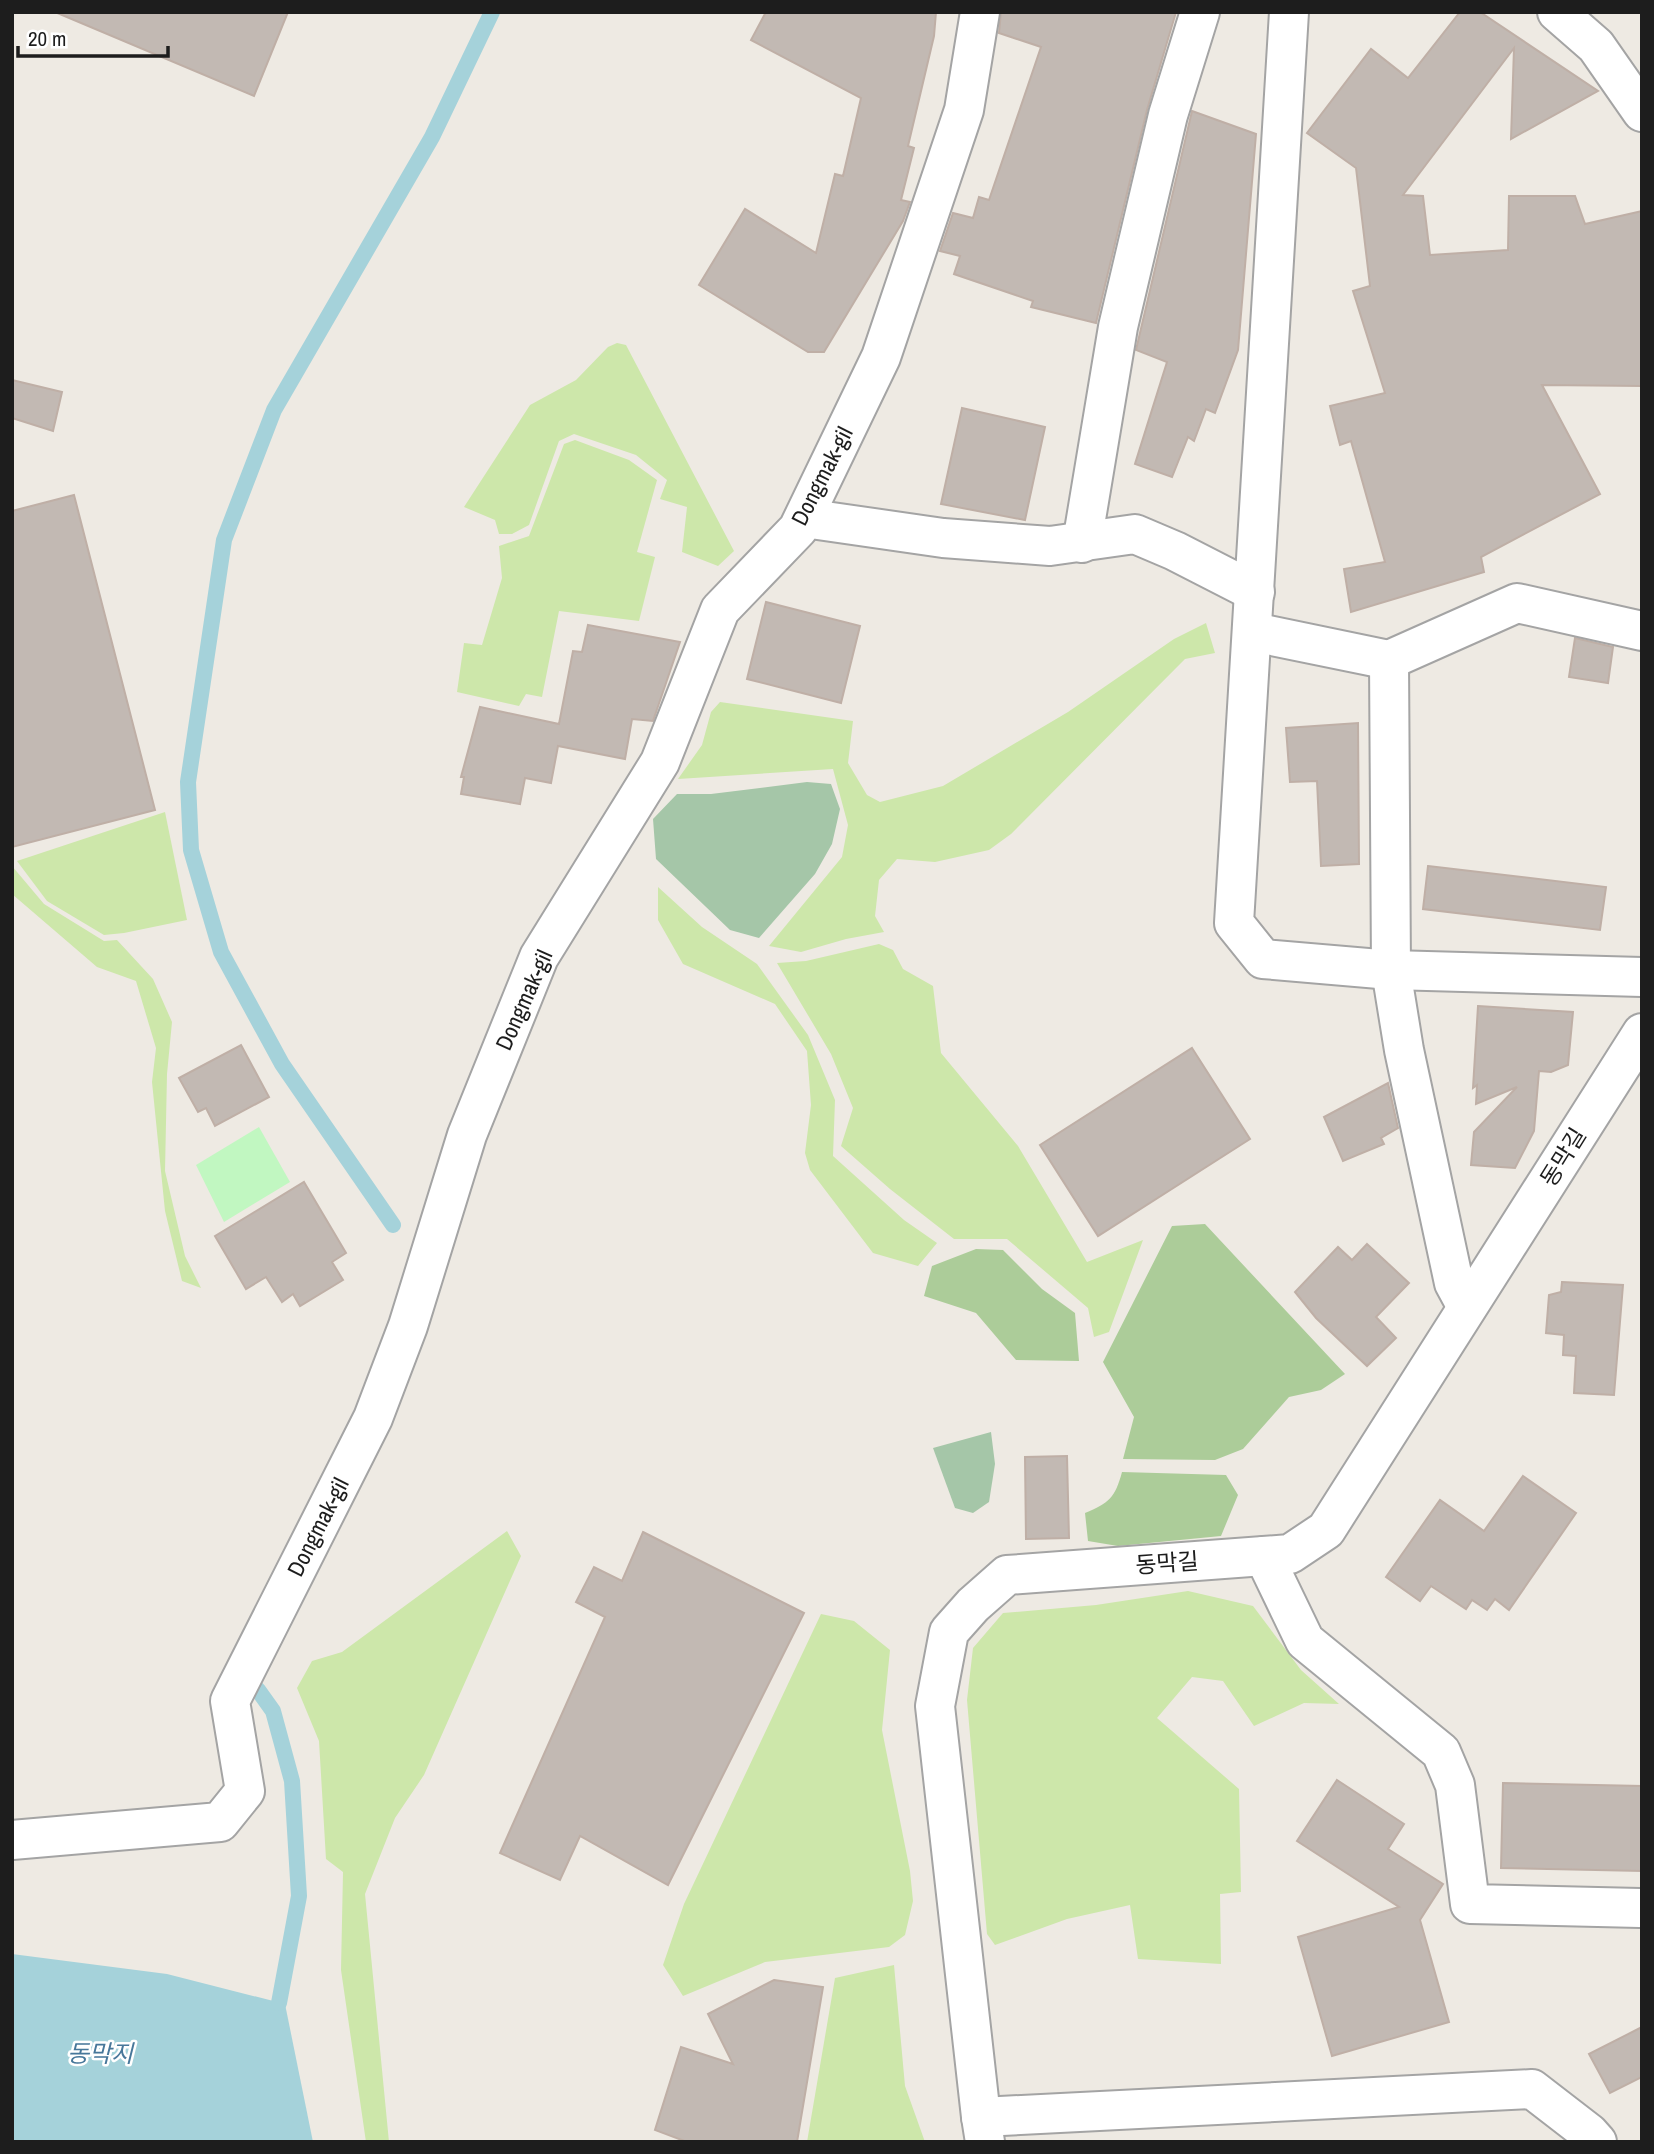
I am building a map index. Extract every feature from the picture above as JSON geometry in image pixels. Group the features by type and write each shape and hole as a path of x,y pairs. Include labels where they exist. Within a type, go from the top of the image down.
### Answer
{"street":[{"name":"Dongmak-gil","path":"12,1840 220,1822 245,1791 230,1701 373,1418 408,1326 467,1135 539,957 660,762 720,610 798,529 881,357 964,110 980,12"},
{"path":"1082,543 1118,327 1168,115 1200,12"},
{"path":"1289,12 1234,923 1263,960 1391,970 1642,977"},
{"path":"1557,12 1596,46 1642,112"},
{"path":"804,517 943,538 1050,546 1135,534 1175,551 1255,592"},
{"path":"1253,632 1389,660 1517,603 1642,631"},
{"path":"1389,660 1391,970 1404,1050 1454,1283 1467,1307"},
{"name":"동막길","path":"983,2129 935,1706 949,1632 973,1605 1007,1575 1290,1554 1326,1530 1642,1032"},
{"path":"1264,1556 1305,1642 1441,1752 1455,1785 1470,1904 1640,1908"},
{"path":"983,2129 1532,2089 1597,2142"}],"green space":[{"path":"617,343 626,345 734,551 718,566 682,552 687,507 660,499 667,480 636,455 574,434 559,441 529,525 512,534 499,534 495,520 464,507 530,405 576,380 608,347"},
{"path":"575,440 629,460 657,480 637,552 655,557 639,621 559,611 542,697 526,694 519,706 457,692 464,643 482,645 502,578 499,546 529,536 564,444"},
{"path":"1206,623 1215,653 1185,659 1011,834 989,850 935,862 897,859 879,880 875,916 884,932 801,952 769,946 842,857 848,825 833,769 678,779 702,745 711,712 720,702 853,721 848,763 867,795 880,802 943,786 1068,712 1174,639"},
{"path":"807,782 831,784 840,809 832,844 815,874 759,938 730,930 656,859 653,819 677,794 711,794"},
{"path":"165,812 187,920 104,935 47,901 17,861"},
{"path":"12,866 44,904 104,941 117,940 153,979 172,1022 167,1074 165,1171 185,1256 201,1288 182,1281 165,1211 152,1082 156,1048 136,981 97,967 12,894"},
{"path":"658,887 702,927 757,964 808,1035 835,1100 833,1156 904,1220 937,1243 918,1266 873,1253 810,1170 805,1153 811,1105 807,1051 775,1004 683,964 658,920"},
{"path":"879,944 893,950 903,969 933,986 941,1053 1018,1146 1087,1262 1143,1240 1109,1332 1094,1337 1088,1308 1007,1239 954,1239 841,1146 853,1108 831,1054 777,963 806,961"},
{"path":"259,1127 290,1182 224,1222 196,1165"},
{"path":"1205,1224 1345,1374 1321,1390 1289,1397 1243,1449 1215,1460 1123,1459 1134,1417 1103,1362 1172,1226"},
{"path":"976,1249 1003,1250 1042,1289 1075,1313 1079,1361 1016,1360 976,1313 924,1296 932,1266"},
{"path":"991,1432 995,1464 989,1502 973,1513 955,1508 933,1448"},
{"path":"1122,1472 1226,1475 1238,1495 1221,1536 1118,1546 1088,1541 1085,1513 1100,1506 1114,1494"},
{"path":"507,1531 521,1556 424,1775 395,1818 365,1894 389,2142 366,2142 341,1970 343,1872 326,1859 319,1741 297,1688 312,1661 342,1652"},
{"path":"1188,1591 1253,1606 1301,1670 1339,1704 1304,1703 1254,1726 1223,1681 1192,1677 1157,1718 1239,1789 1241,1892 1220,1894 1221,1964 1138,1959 1130,1905 1067,1919 995,1945 987,1934 967,1700 973,1648 1003,1613 1096,1605"},
{"path":"821,1614 854,1621 890,1650 882,1730 910,1871 913,1901 905,1935 889,1947 765,1962 683,1996 663,1965 684,1904"},
{"path":"894,1965 905,2086 925,2142 807,2142 835,1978"}],"water":[{"name":"동막지","path":"12,1954 167,1974 285,2004 313,2142 12,2142"}],"building":[{"path":"55,12 288,12 254,96"},
{"path":"766,12 936,12 934,36 908,146 914,148 901,200 910,202 903,221 824,352 808,352 699,285 745,209 816,253 835,174 843,176 861,98 751,40"},
{"path":"1001,12 1176,12 1147,110 1096,323 1031,307 1033,301 954,274 960,256 940,251 953,213 973,218 979,197 989,200 1041,47 999,33"},
{"path":"1460,12 1480,12 1598,91 1511,139 1514,48 1403,195 1423,196 1430,255 1508,250 1509,196 1575,196 1585,224 1642,211 1642,386 1542,385 1600,494 1481,557 1484,572 1351,612 1344,569 1385,562 1351,441 1340,445 1330,406 1385,393 1353,291 1370,286 1356,168 1307,133 1371,49 1408,78"},
{"path":"1192,111 1256,134 1238,350 1215,413 1206,409 1194,441 1188,437 1172,477 1135,464 1167,362 1136,350"},
{"path":"12,380 62,392 53,431 12,418"},
{"path":"962,408 1045,427 1025,520 941,504"},
{"path":"74,495 155,810 12,847 12,511"},
{"path":"766,602 860,626 841,703 747,679"},
{"path":"588,625 680,642 653,721 632,719 625,759 558,746 551,783 525,778 520,804 461,794 464,777 461,777 480,707 559,724 573,651 582,652"},
{"path":"1575,638 1613,647 1608,683 1569,677"},
{"path":"1358,723 1359,864 1321,866 1317,781 1290,782 1286,728"},
{"path":"1428,866 1606,887 1600,930 1423,909"},
{"path":"1478,1006 1573,1012 1568,1065 1551,1072 1539,1071 1534,1131 1515,1168 1471,1165 1474,1132 1517,1087 1476,1104 1477,1085 1473,1088"},
{"path":"241,1045 269,1097 215,1126 206,1108 198,1112 179,1078"},
{"path":"1192,1048 1250,1139 1098,1236 1040,1145"},
{"path":"1388,1083 1398,1128 1381,1138 1384,1144 1343,1161 1324,1117"},
{"path":"304,1182 346,1253 332,1262 343,1280 300,1306 293,1294 282,1302 266,1277 246,1289 215,1236"},
{"path":"1367,1244 1409,1283 1376,1317 1396,1338 1367,1366 1316,1318 1295,1292 1338,1247 1352,1260"},
{"path":"1562,1282 1623,1285 1614,1395 1574,1393 1576,1356 1563,1355 1564,1335 1546,1333 1549,1295 1561,1292"},
{"path":"1067,1456 1069,1538 1026,1539 1025,1457"},
{"path":"1523,1476 1576,1513 1509,1610 1495,1599 1487,1610 1472,1600 1466,1609 1431,1586 1420,1601 1386,1577 1440,1500 1484,1531"},
{"path":"643,1532 804,1613 668,1885 580,1836 560,1880 500,1853 605,1617 576,1602 594,1567 622,1581"},
{"path":"1337,1780 1404,1824 1388,1849 1443,1884 1420,1920 1449,2022 1332,2056 1298,1937 1399,1907 1297,1841"},
{"path":"1503,1783 1642,1786 1642,1871 1501,1868"},
{"path":"774,1980 823,1987 797,2142 687,2142 655,2130 681,2047 733,2064 708,2014"},
{"path":"1642,2027 1642,2077 1610,2093 1589,2054"}],"waterway":[{"path":"393,1225 282,1064 221,952 191,850 188,782 224,540 274,410 432,137 492,12"},
{"path":"258,1690 273,1711 292,1781 299,1896 279,2003"}]}
